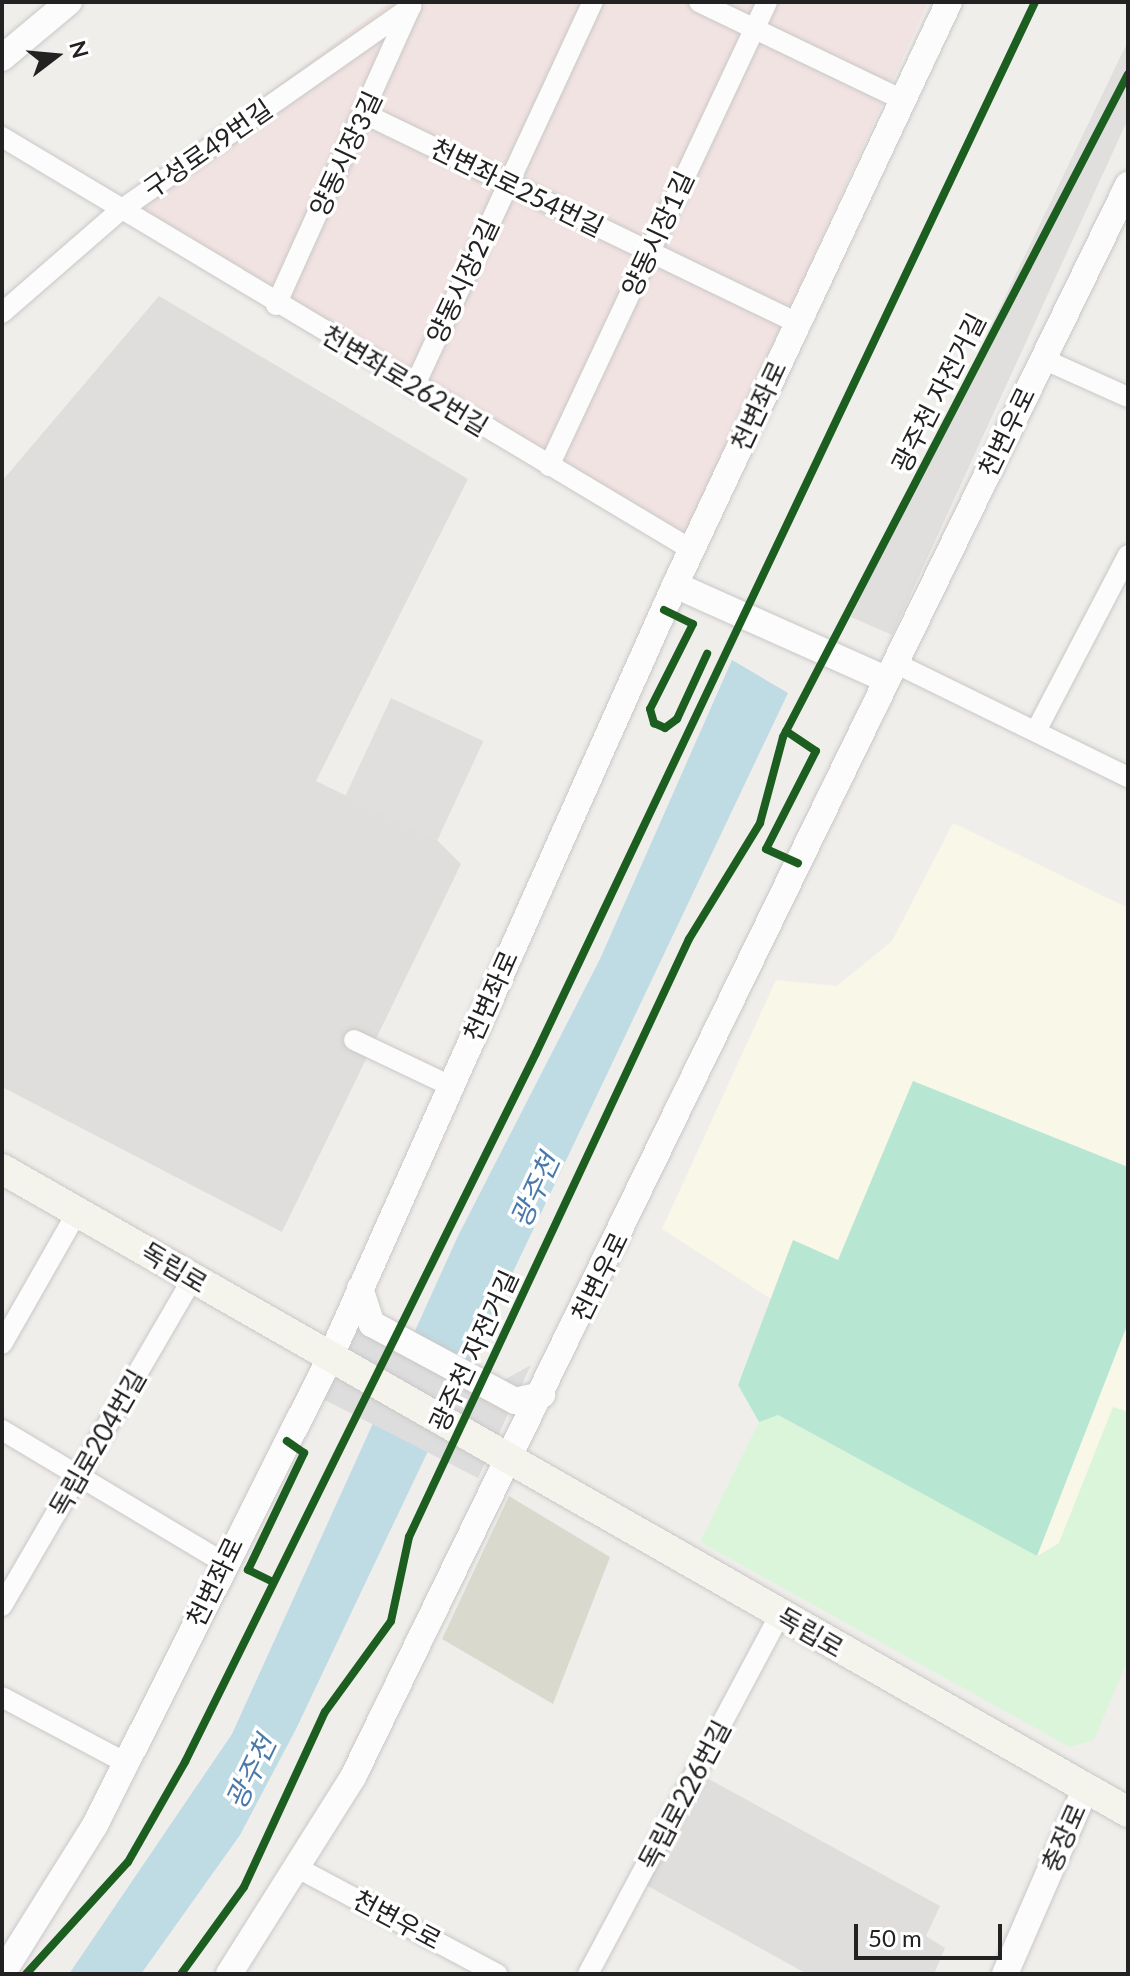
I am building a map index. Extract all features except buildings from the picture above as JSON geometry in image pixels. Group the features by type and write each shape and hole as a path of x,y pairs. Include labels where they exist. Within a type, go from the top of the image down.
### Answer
{"main road":[{"name":"독립로","path":"2,1169 337,1364 501,1454 1128,1812"}],"street":[{"path":"2,58 69,2"},
{"name":"양동시장2길","path":"414,387 593,2"},
{"path":"699,2 903,100"},
{"name":"양동시장1길","path":"549,466 767,2"},
{"name":"천변좌로","path":"2,1974 128,1764 224,1563 337,1364 360,1288 675,585 949,2"},
{"name":"양동시장3길","path":"276,305 365,114 412,4"},
{"name":"구성로49번길","path":"2,137 118,212 412,4"},
{"name":"천변좌로254번길","path":"365,114 798,323"},
{"name":"천변우로","path":"229,1974 353,1777 501,1454 542,1395 889,670 1128,185"},
{"path":"2,313 118,212"},
{"name":"천변좌로262번길","path":"118,212 692,550"},
{"path":"1043,359 1128,397"},
{"path":"1037,729 1128,555"},
{"path":"675,585 1037,729 1128,777"},
{"path":"354,1040 451,1086"},
{"path":"2,1344 78,1211"},
{"name":"독립로204번길","path":"2,1606 80,1477 192,1279"},
{"path":"360,1288 372,1324 515,1401 542,1395"},
{"path":"2,1430 224,1563"},
{"name":"독립로226번길","path":"588,1974 780,1615"},
{"path":"2,1697 128,1764"},
{"name":"충장로","path":"1005,1974 1085,1790"},
{"name":"천변우로","path":"296,1867 497,1974"}],"shaded area":[{"path":"390,2 928,2 688,536 119,204"},
{"path":"1128,41 1128,119 892,635 851,617"},
{"path":"159,296 468,479 316,781 437,840 461,864 282,1232 2,1087 2,481"},
{"path":"391,698 483,741 437,840 345,797"},
{"path":"953,823 1128,908 1128,1412 1113,1408 1059,1543 1037,1556 778,1415 759,1422 738,1385 771,1299 662,1229 776,980 837,986 892,941"},
{"path":"509,1496 610,1557 553,1704 442,1639"},
{"path":"707,1778 940,1906 926,1936 945,1948 934,1974 807,1974 646,1885"}],"green space":[{"path":"913,1081 1128,1167 1128,1323 1037,1556 778,1415 759,1422 738,1385 793,1240 838,1260"},
{"path":"1113,1407 1128,1412 1128,1659 1094,1740 1070,1747 700,1542 759,1422 777,1415 1038,1556 1059,1543"}],"water":[{"name":"광주천","path":"732,660 788,693 296,1729 240,1835 141,1974 69,1974 232,1734 458,1236 600,959"}],"pier":[{"path":"370,1292 379,1324 495,1385 531,1365 478,1478 317,1396"}],"cycle path":[{"path":"26,1974 128,1862 185,1762 536,1053 1035,2"},
{"name":"광주천 자전거길","path":"181,1974 244,1887 325,1712 391,1621 409,1537 689,939 760,823 783,737 1128,74"},
{"path":"664,610 693,624 650,709 654,723 665,728 677,719 707,654"},
{"path":"786,731 816,751 766,849 798,863"},
{"path":"273,1582 248,1570 304,1453 287,1441"}]}
